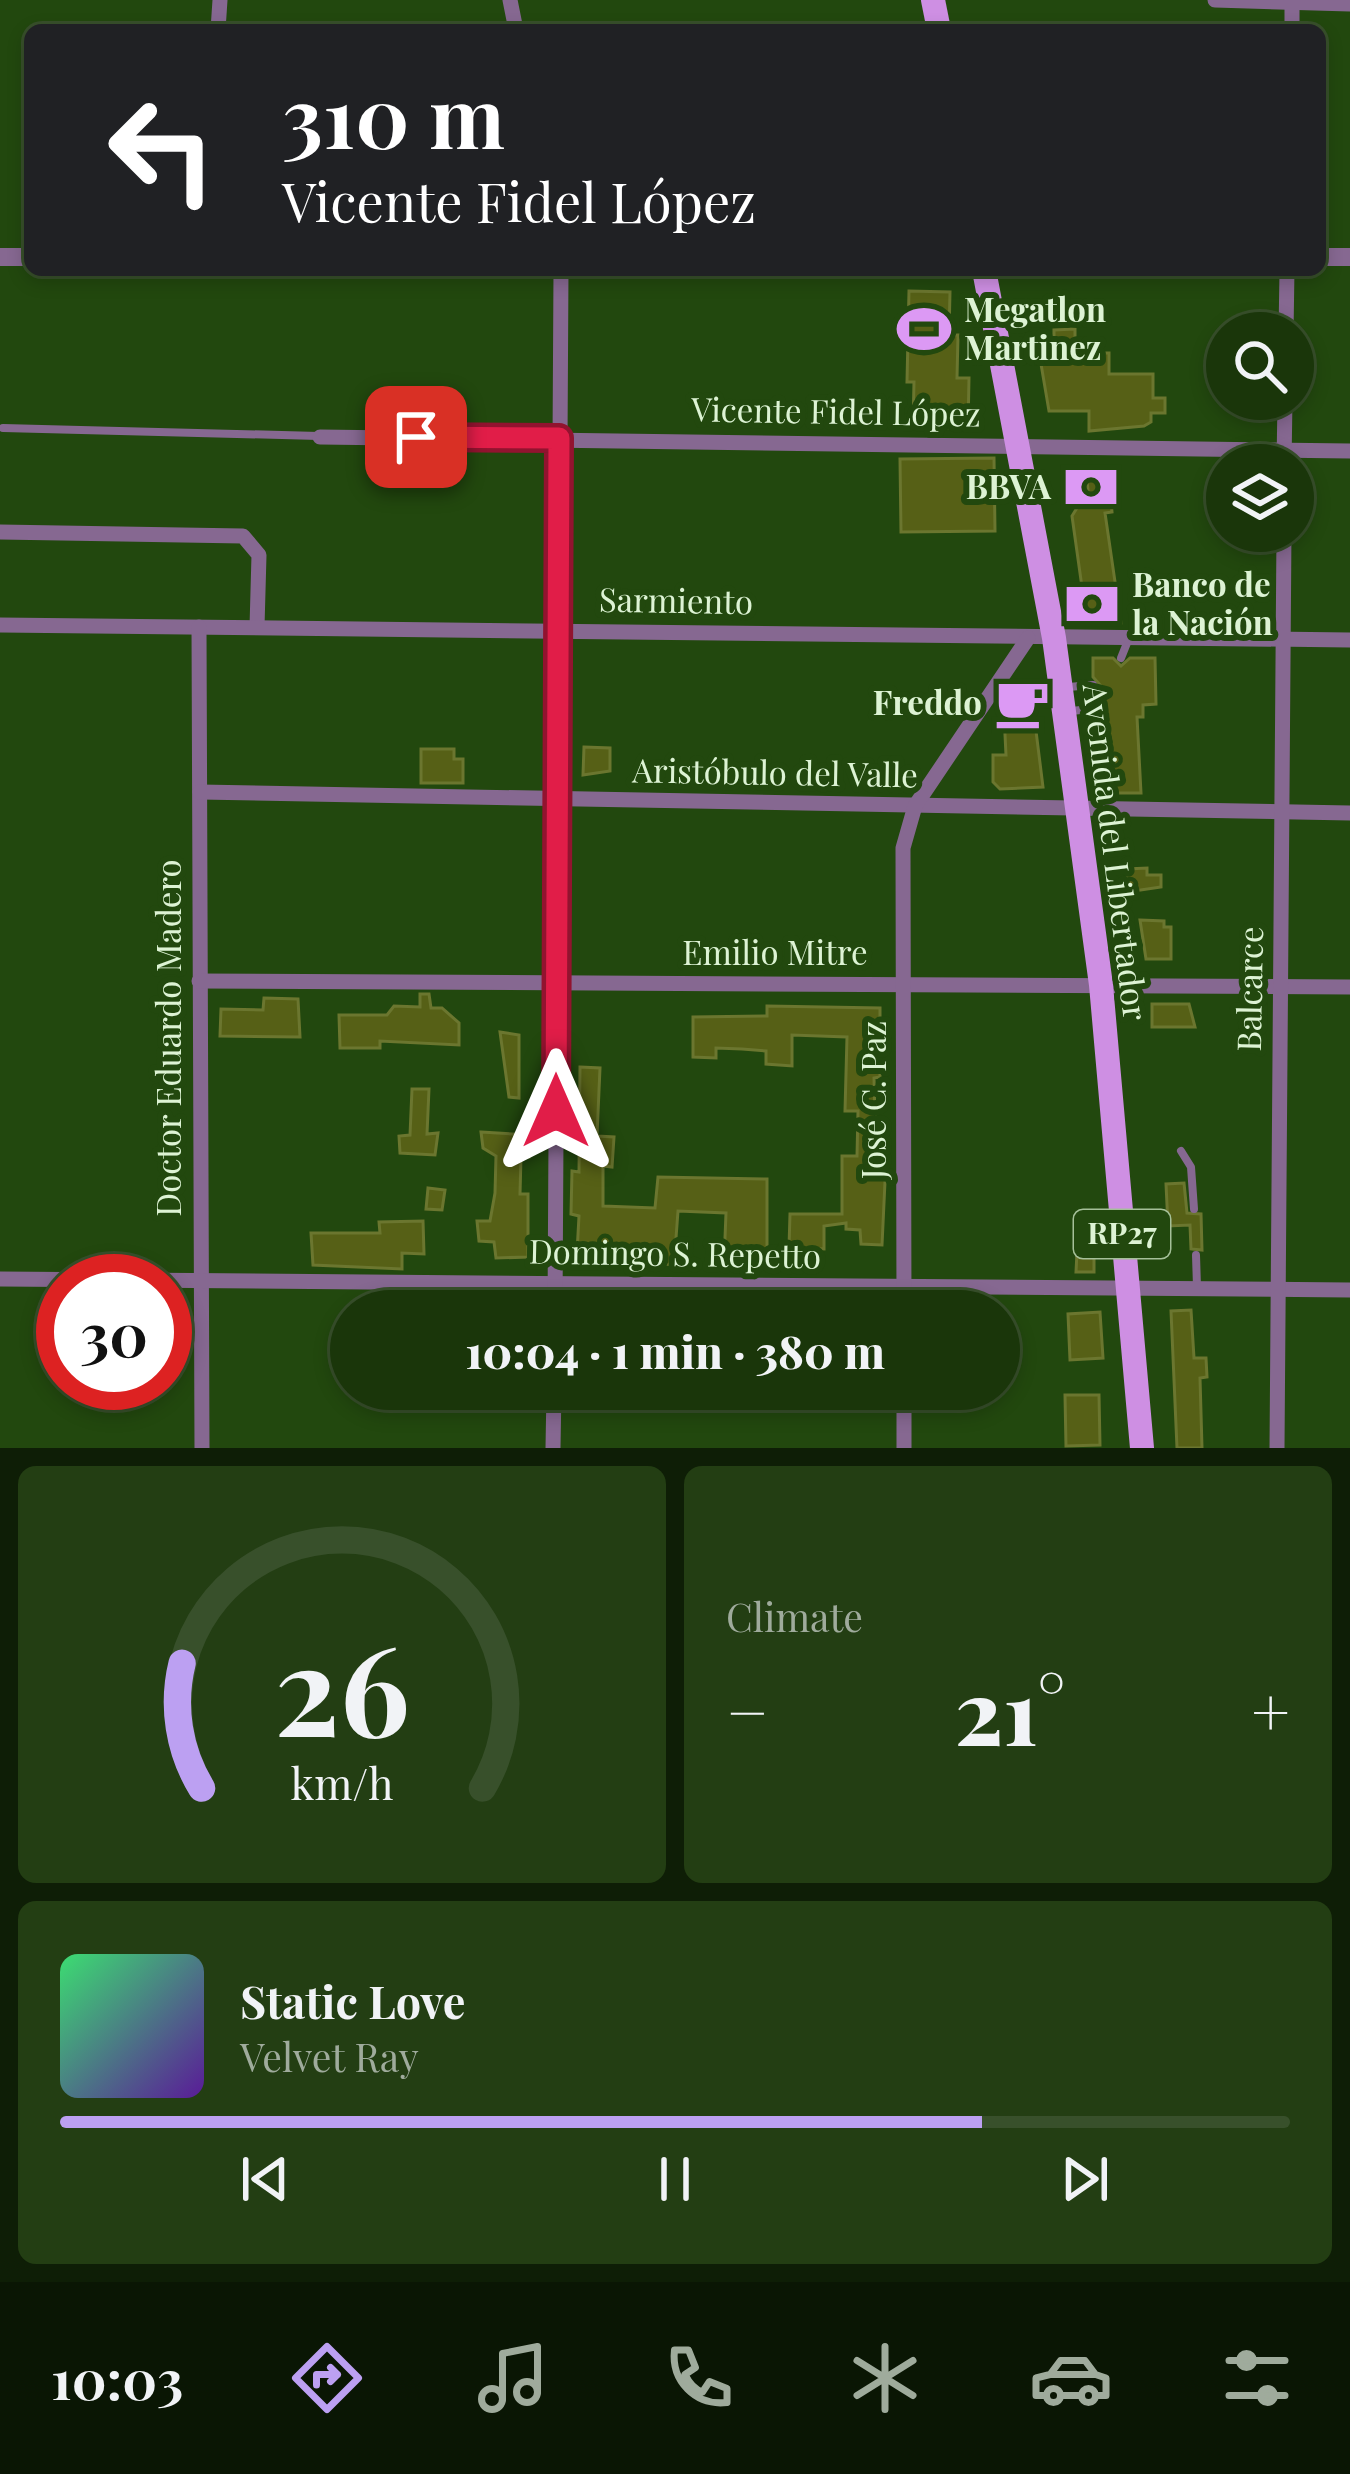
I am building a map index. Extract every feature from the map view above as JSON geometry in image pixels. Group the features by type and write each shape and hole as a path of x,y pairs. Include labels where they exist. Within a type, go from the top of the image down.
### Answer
{"main road":[{"name":"Avenida del Libertador","path":"984,276 1018,446 1041,638 1062,700 1101,986 1142,1448"}],"street":[{"path":"1215,0 1350,4"},
{"path":"555,1290 555,629 561,276"},
{"path":"1286,312 1287,276"},
{"name":"Vicente Fidel López","path":"320,436 1018,446 1206,454"},
{"name":"Vicente Fidel López","path":"1314,455 1350,451"},
{"path":"0,532 243,536 260,555 257,627"},
{"name":"Balcarce","path":"1276,1448 1284,552"},
{"name":"Sarmiento","path":"0,626 1350,640"},
{"name":"Doctor Eduardo Madero","path":"200,627 202,1448"},
{"name":"José C. Paz","path":"904,1287 903,848 915,806 1041,638"},
{"name":"Aristóbulo del Valle","path":"200,792 1350,813"},
{"name":"Emilio Mitre","path":"199,981 1350,987"},
{"name":"Domingo S. Repetto","path":"0,1279 198,1277 1350,1290"},
{"path":"553,1448 554,1410"},
{"path":"904,1410 904,1448"}],"lane":[{"path":"3,428 320,436"},
{"path":"1121,658 1129,638"},
{"path":"1062,700 1093,685"},
{"path":"1062,700 1090,709"},
{"path":"1181,1150 1191,1167 1194,1208"},
{"path":"1196,1255 1197,1289"}],"building":[{"path":"909,291 950,292 949,335 958,335 957,378 969,378 968,428 913,427 914,382 907,382"},
{"path":"1075,329 1075,353 1109,353 1109,374 1153,374 1153,398 1165,398 1165,413 1151,413 1151,422 1144,426 1089,431 1089,411 1049,411 1041,364 1054,364 1054,330"},
{"path":"994,458 995,531 901,532 900,459"},
{"path":"1108,469 1112,512 1105,513 1121,623 1087,623 1072,516 1088,490 1086,471"},
{"path":"1093,658 1113,658 1121,666 1130,658 1155,658 1156,704 1143,705 1143,717 1137,717 1141,793 1106,793 1105,706 1093,701 1101,686 1093,677"},
{"path":"1019,688 1031,691 1043,787 1000,789 993,782 993,755 1006,755 1004,714"},
{"path":"584,747 610,748 610,771 583,775"},
{"path":"421,749 454,749 454,759 463,759 463,783 421,783"},
{"path":"1147,868 1147,875 1161,875 1161,887 1127,892 1127,869"},
{"path":"1140,920 1164,921 1164,927 1171,927 1171,959 1146,959"},
{"path":"420,994 429,994 431,1008 442,1008 459,1023 459,1045 380,1041 380,1048 340,1048 339,1015 387,1015 394,1006 420,1007"},
{"path":"264,998 298,999 300,1037 220,1036 221,1009 263,1010"},
{"path":"1152,1004 1189,1004 1195,1027 1152,1027"},
{"path":"767,1006 880,1008 880,1077 874,1078 875,1120 879,1121 879,1138 887,1139 882,1245 861,1244 860,1230 846,1229 846,1223 824,1226 824,1249 789,1247 790,1214 842,1214 842,1156 857,1156 858,1111 845,1111 847,1037 792,1035 792,1066 766,1064 766,1051 716,1048 716,1058 693,1057 693,1017 767,1016"},
{"path":"500,1032 519,1035 519,1098 509,1097"},
{"path":"580,1067 600,1068 597,1136 614,1137 612,1167 603,1166 603,1206 655,1208 658,1177 767,1179 767,1265 724,1263 726,1213 678,1211 674,1265 577,1253 579,1216 571,1214 572,1171 579,1172"},
{"path":"412,1089 429,1089 427,1134 438,1133 435,1155 400,1153 399,1136 410,1135"},
{"path":"481,1132 530,1135 529,1157 521,1157 520,1194 528,1194 528,1257 496,1258 494,1242 479,1241 477,1221 490,1221 496,1156 483,1148"},
{"path":"1184,1183 1187,1213 1201,1214 1202,1250 1191,1249 1190,1225 1168,1226 1166,1184"},
{"path":"428,1188 445,1190 442,1210 426,1209"},
{"path":"423,1221 424,1254 402,1253 402,1269 313,1265 311,1233 380,1233 379,1222"},
{"path":"1077,1252 1094,1252 1094,1272 1076,1272"},
{"path":"1191,1310 1194,1358 1206,1358 1207,1377 1200,1378 1202,1448 1177,1448 1171,1311"},
{"path":"1100,1312 1103,1358 1070,1360 1068,1314"},
{"path":"1065,1395 1099,1395 1100,1445 1066,1446"}],"place":[{"name":"Megatlon Martinez","path":"924,329"},
{"name":"BBVA","path":"1091,487"},
{"name":"Banco de la Nación","path":"1092,604"},
{"name":"Freddo","path":"1022,703"}],"route":[{"path":"416,437 559,438 556,1111"}]}
